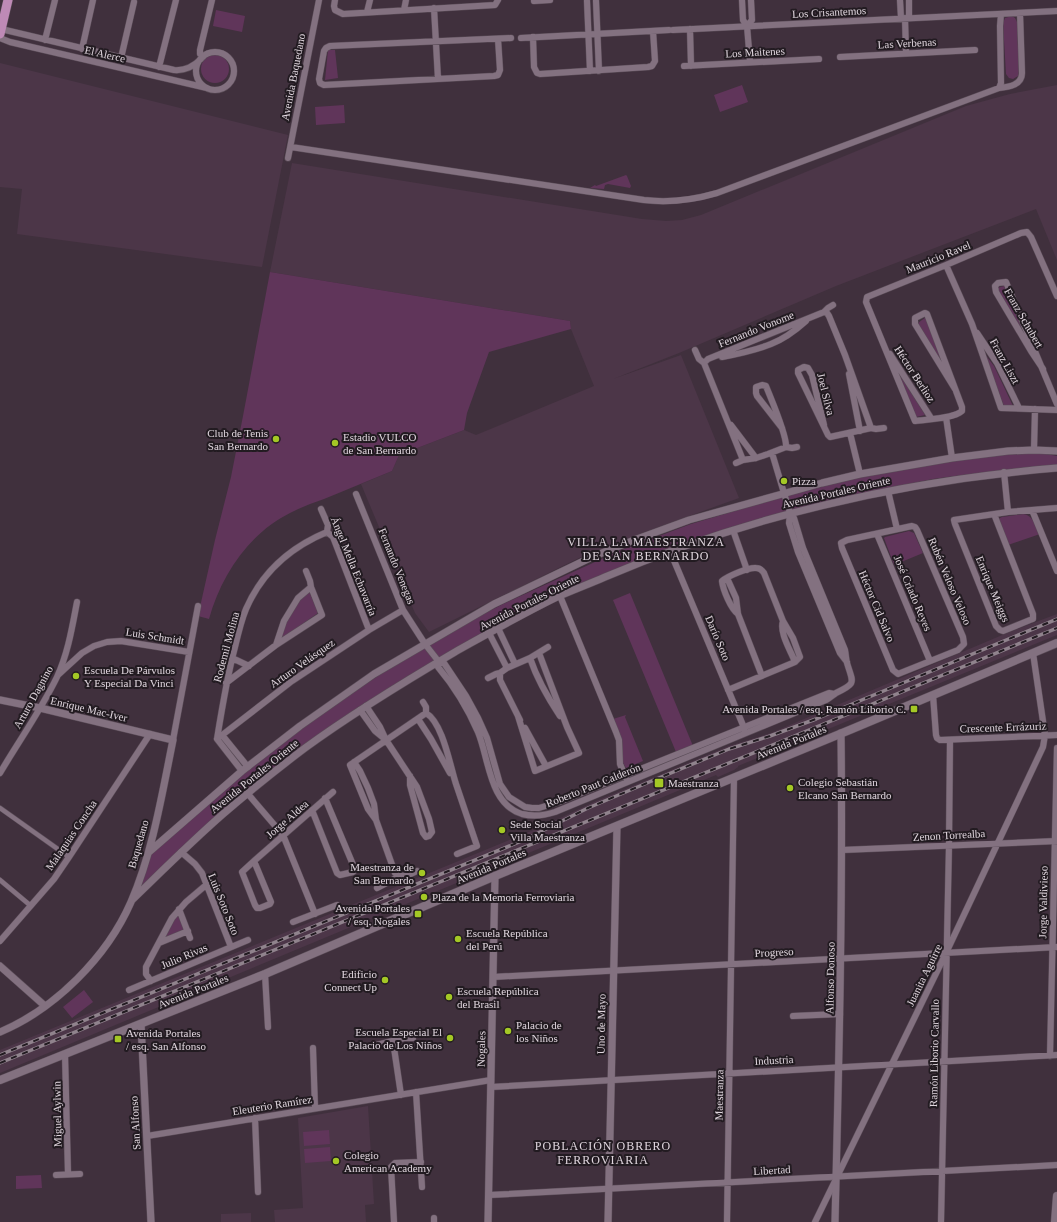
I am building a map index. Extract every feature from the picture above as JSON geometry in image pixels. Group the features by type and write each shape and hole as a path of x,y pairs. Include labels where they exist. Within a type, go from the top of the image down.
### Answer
{"main road":[{"path":"0,34 8,0"},
{"name":"Avenida Portales","path":"0,1080 265,974 495,876 841,734 1057,642"},
{"path":"1055,1222 1057,1196"}],"street":[{"path":"45,40 54,0"},
{"path":"82,49 93,0"},
{"path":"159,67 176,0"},
{"path":"207,88 202,85 199,80 196,69 202,58 200,50 212,0"},
{"name":"Avenida Baquedano","path":"288,158 318,0"},
{"path":"335,0 335,10 342,14 434,8 461,3 495,5 498,0"},
{"path":"367,12 370,0"},
{"path":"404,10 406,0"},
{"path":"534,1 550,0"},
{"path":"742,0 743,20 747,26 750,62"},
{"path":"747,26 752,20 751,0"},
{"path":"900,0 905,18 906,53"},
{"path":"905,18 909,0"},
{"path":"590,71 589,34 585,1 598,1 600,71"},
{"path":"120,58 134,2"},
{"path":"434,8 438,79"},
{"name":"Los Crisantemos","path":"521,38 1057,11"},
{"path":"291,147 636,198 681,201 699,198 999,88 1018,83 1022,78 1020,12"},
{"path":"999,88 1001,83 1000,22 1002,14"},
{"path":"690,29 691,66"},
{"path":"533,37 534,67 537,73 600,71 648,68 652,66 655,60 653,31"},
{"name":"El Alerce","path":"0,34 45,40 174,70 184,70 194,65 208,53 220,53 226,56 233,65 233,78 225,87 213,90 10,42 0,34"},
{"path":"498,38 500,70 498,75 494,76 324,85 320,83 319,80 324,51 330,46 498,38 511,38"},
{"name":"Las Verbenas","path":"840,57 975,50"},
{"name":"Los Maitenes","path":"684,66 819,59"},
{"name":"Mauricio Ravel","path":"866,302 867,297 1021,233 1027,232 1031,237 1057,296"},
{"name":"Franz Liszt","path":"946,265 972,324 1001,408 1019,408 997,363 972,324"},
{"name":"Franz Schubert","path":"1043,368 1031,351 996,292 995,286 998,282 1006,282 1043,368 1057,404"},
{"name":"Héctor Berlioz","path":"866,302 882,341 915,421 931,418 882,341"},
{"name":"Fernando Vonome","path":"706,361 824,312 833,305"},
{"path":"824,312 829,316 845,355 871,428"},
{"path":"931,418 960,414 962,407 927,314 921,314 915,318 915,324 955,389"},
{"name":"Fernando Vonome","path":"706,361 772,344 812,317"},
{"path":"695,350 699,359 706,361 725,417 743,460"},
{"path":"845,355 860,431"},
{"name":"Joel Silva","path":"824,425 798,373 798,370 804,367 808,368 812,375 826,433 830,437 850,433"},
{"path":"782,428 757,396 756,387 762,385 766,386 782,428 786,439 786,447"},
{"path":"1019,408 1057,410"},
{"path":"1034,450 1035,409"},
{"path":"725,417 756,458"},
{"path":"946,417 952,458"},
{"path":"860,474 850,433 871,428 884,428"},
{"path":"736,464 743,460 756,458 786,447 797,447"},
{"name":"Avenida Portales Oriente","path":"148,852 245,769 300,726 374,674 494,604 616,547 689,520 783,493 860,474 994,452 1034,450 1057,451"},
{"name":"Roberto Paut Calderón","path":"425,644 439,662 438,667 464,705 478,733 495,788 500,798 515,811 532,817 547,815 626,779 745,730 826,700 834,694 847,688 851,683 852,674 847,662 845,650 803,548 794,518 790,513 772,453"},
{"name":"Avenida Portales Oriente","path":"132,900 210,825 307,747 386,692 498,628 560,596 670,551 790,513 945,480 1004,472 1057,468"},
{"path":"1004,472 1008,512"},
{"path":"877,534 897,529 888,491"},
{"name":"Fernando Venegas","path":"356,494 404,610 425,644"},
{"path":"994,514 1057,508"},
{"name":"Ángel Mella Echavarría","path":"321,509 328,525 328,532 333,537 369,630"},
{"path":"1032,510 1057,571"},
{"name":"Enrique Meiggs","path":"994,514 1034,617 1008,630 998,629 954,524 954,520 994,514"},
{"name":"Rubén Veloso Veloso","path":"897,529 912,526 917,530 963,637 964,644 958,650 930,661"},
{"path":"734,530 746,570"},
{"name":"Rodemil Molina","path":"220,737 226,683 246,609 262,582 275,565 308,540 328,532"},
{"name":"Héctor Cid Salvo","path":"877,534 847,540 841,543 842,548 893,670 900,674 930,661"},
{"name":"José Criado Reyes","path":"877,534 930,661"},
{"name":"Darío Soto","path":"670,551 745,730"},
{"path":"728,690 762,676 795,662 799,659 800,655 790,632 783,621 763,571 757,568 746,570 724,579 722,582 730,605 738,614 762,676"},
{"path":"226,683 322,614 310,587 310,581 306,571"},
{"path":"276,646 284,621 298,598 310,587"},
{"path":"560,596 616,732 620,764 626,779"},
{"name":"Arturo Dagnino","path":"0,773 40,708 57,676 70,640 78,602"},
{"name":"Baquedano","path":"0,1032 45,1006 66,989 96,957 116,930 132,900 154,830 173,740 198,606"},
{"name":"Arturo Velásquez","path":"220,737 292,681 369,630 404,610"},
{"path":"498,628 515,664"},
{"path":"489,633 507,668"},
{"name":"Luis Schmidt","path":"57,676 82,653 94,646 107,642 121,641 189,652"},
{"path":"488,678 530,658 548,647"},
{"path":"518,716 535,771 579,753 567,727 539,653"},
{"path":"1033,653 1045,735"},
{"path":"232,658 249,666"},
{"path":"530,658 548,697 567,727"},
{"path":"500,673 500,680 546,766"},
{"path":"933,695 936,735 940,740 950,740"},
{"name":"Enrique Mac-Iver","path":"0,700 40,708 173,740"},
{"path":"423,702 426,708 426,713"},
{"path":"363,708 375,731 386,740 410,776 417,787 429,819 432,832 426,837 423,833 410,785 410,776"},
{"path":"400,876 396,873 376,820 374,804 368,788 360,771 352,763 426,713"},
{"path":"426,713 432,717 448,752 456,783 477,846 457,854"},
{"path":"418,719 431,738 456,783"},
{"name":"Malaquias Concha","path":"0,941 54,879 150,734"},
{"name":"Alfonso Donoso","path":"835,1222 842,958 841,734"},
{"name":"Juanita Aguirre","path":"815,1222 998,843 1043,747 1045,735"},
{"name":"Crescente Errázuriz","path":"950,740 1057,735"},
{"path":"220,737 245,769"},
{"name":"Ramón Liborio Carvallo","path":"941,1222 950,740"},
{"name":"Jorge Valdivieso","path":"1050,1056 1055,948 1057,748"},
{"name":"Maestranza","path":"727,1222 734,777"},
{"name":"Jorge Aldea","path":"254,861 271,902 270,904 260,908 257,908 255,905 242,872 254,861 283,835 325,798 333,792"},
{"path":"248,794 283,835 315,914"},
{"path":"312,810 338,873 340,875 353,872 355,870 354,867 325,798"},
{"path":"0,808 69,857"},
{"name":"Uno de Mayo","path":"608,1222 617,826"},
{"path":"154,830 160,834 169,835"},
{"name":"Zenon Torrealba","path":"842,850 1056,841"},
{"name":"Luis Soto Soto","path":"181,852 195,864 202,874 231,947"},
{"path":"142,871 148,876 156,877"},
{"path":"377,888 400,876 405,876 417,871"},
{"name":"Nogales","path":"488,1222 495,876"},
{"path":"0,880 31,906"},
{"path":"151,981 146,974 146,967 172,918 179,909 206,885"},
{"path":"293,922 337,905"},
{"path":"179,909 190,938"},
{"path":"160,943 188,931"},
{"name":"Julio Rivas","path":"129,990 248,940"},
{"name":"Progreso","path":"493,977 1055,948"},
{"path":"0,966 45,1006"},
{"path":"265,974 268,1027"},
{"path":"793,1016 840,1014"},
{"name":"San Alfonso","path":"141,1024 151,1222"},
{"path":"374,1046 404,1038 413,1038"},
{"path":"393,1041 401,1094"},
{"path":"313,1048 314,1108"},
{"name":"Miguel Aylwin","path":"65,1054 68,1174"},
{"name":"Industria","path":"491,1083 611,1080 1057,1055"},
{"name":"Eleuterio Ramírez","path":"147,1136 401,1094 491,1083"},
{"path":"416,1092 422,1187"},
{"path":"255,1118 258,1192"},
{"path":"394,1222 391,1167 395,1163 420,1162"},
{"name":"Libertad","path":"489,1195 1057,1165"},
{"path":"56,1174 80,1174"}],"shaded area":[{"path":"216,10 245,16 242,32 213,26"},
{"path":"1012,16 1017,22 1019,72 1018,76 1013,79 1009,78 1006,74 1003,23 1005,18"},
{"path":"328,50 335,50 338,78 325,80"},
{"path":"215,55 225,59 229,69 225,79 215,83 205,79 201,69 205,59"},
{"path":"0,63 288,135 262,267 17,234 22,189 0,187"},
{"path":"742,85 748,102 720,112 714,95"},
{"path":"1057,85 1057,260 1036,209 836,286 679,353 613,379 681,355 739,498 642,533 579,558 429,632 415,613 361,484 392,471 399,455 464,430 476,435 594,386 571,329 570,321 270,272 292,163 642,219 666,221 682,220 701,215 966,106 1010,94"},
{"path":"344,105 345,123 316,125 315,107"},
{"path":"626,175 631,186 630,188 608,184 605,185 604,189 590,188 595,185 596,186"},
{"name":"Estadio VULCO de San Bernardo","path":"270,272 570,321 571,329 489,352 467,413 464,430 399,455 392,471 298,509 261,532 249,544 229,572 214,603 209,619 198,616 231,477"},
{"path":"1004,286 1031,347 997,288"},
{"path":"926,317 944,367 918,323"},
{"path":"984,353 994,366 1013,406 1004,406"},
{"path":"898,372 925,415 916,417"},
{"path":"1041,453 1057,456 1057,466 933,479 875,491 749,522 523,612 317,738 141,887 151,852 246,771 316,718 404,658 503,604 619,551 691,524 788,495 871,475 937,463 1003,454"},
{"path":"1023,514 1032,519 1040,534 1008,545 998,519"},
{"path":"909,531 914,533 923,553 894,565 884,538"},
{"path":"309,591 318,613 281,639 285,625 291,613"},
{"path":"630,593 693,746 676,752 613,600"},
{"path":"1057,614 1057,635 738,766 734,770 718,777 716,775 0,1073 0,1050 541,827 594,802 729,746 771,733 1007,633"},
{"path":"626,715 625,717 643,761 626,768 623,763 619,731 613,719"},
{"path":"178,912 186,930 163,940"},
{"path":"84,990 93,1002 72,1018 63,1007"},
{"name":"Colegio American Academy","path":"368,1106 374,1204 365,1205 366,1222 275,1222 274,1210 303,1208 298,1118"},
{"path":"329,1130 330,1144 304,1146 303,1132"},
{"path":"330,1147 331,1161 305,1163 304,1149"},
{"path":"41,1175 42,1188 16,1189 16,1176"},
{"path":"251,1213 251,1222 221,1222 221,1214"}],"railway":[{"path":"0,1055 524,840 588,808 729,749 816,719 1057,619"},
{"path":"0,1063 1057,628"}],"place":[{"name":"Club de Tenis San Bernardo","path":"276,439"},
{"name":"Estadio VULCO de San Bernardo","path":"335,443"},
{"name":"Pizza","path":"784,481"},
{"name":"Escuela De Párvulos Y Especial Da Vinci","path":"76,676"},
{"name":"Avenida Portales / esq. Ramón Liborio C.","path":"914,709"},
{"name":"Maestranza","path":"659,783"},
{"name":"Colegio Sebastián Elcano San Bernardo","path":"790,788"},
{"name":"Sede Social Villa Maestranza","path":"502,830"},
{"name":"Maestranza de San Bernardo","path":"422,873"},
{"name":"Plaza de la Memoria Ferroviaria","path":"424,897"},
{"name":"Avenida Portales / esq. Nogales","path":"418,914"},
{"name":"Escuela República del Perú","path":"458,939"},
{"name":"Edificio Connect Up","path":"385,980"},
{"name":"Escuela República del Brasil","path":"449,997"},
{"name":"Palacio de los Niños","path":"508,1031"},
{"name":"Escuela Especial El Palacio de Los Niños","path":"450,1038"},
{"name":"Avenida Portales / esq. San Alfonso","path":"118,1039"},
{"name":"Colegio American Academy","path":"336,1161"}],"district":[{"name":"VILLA LA MAESTRANZA DE SAN BERNARDO","path":"646,549"},
{"name":"POBLACIÓN OBRERO FERROVIARIA","path":"603,1153"}]}
